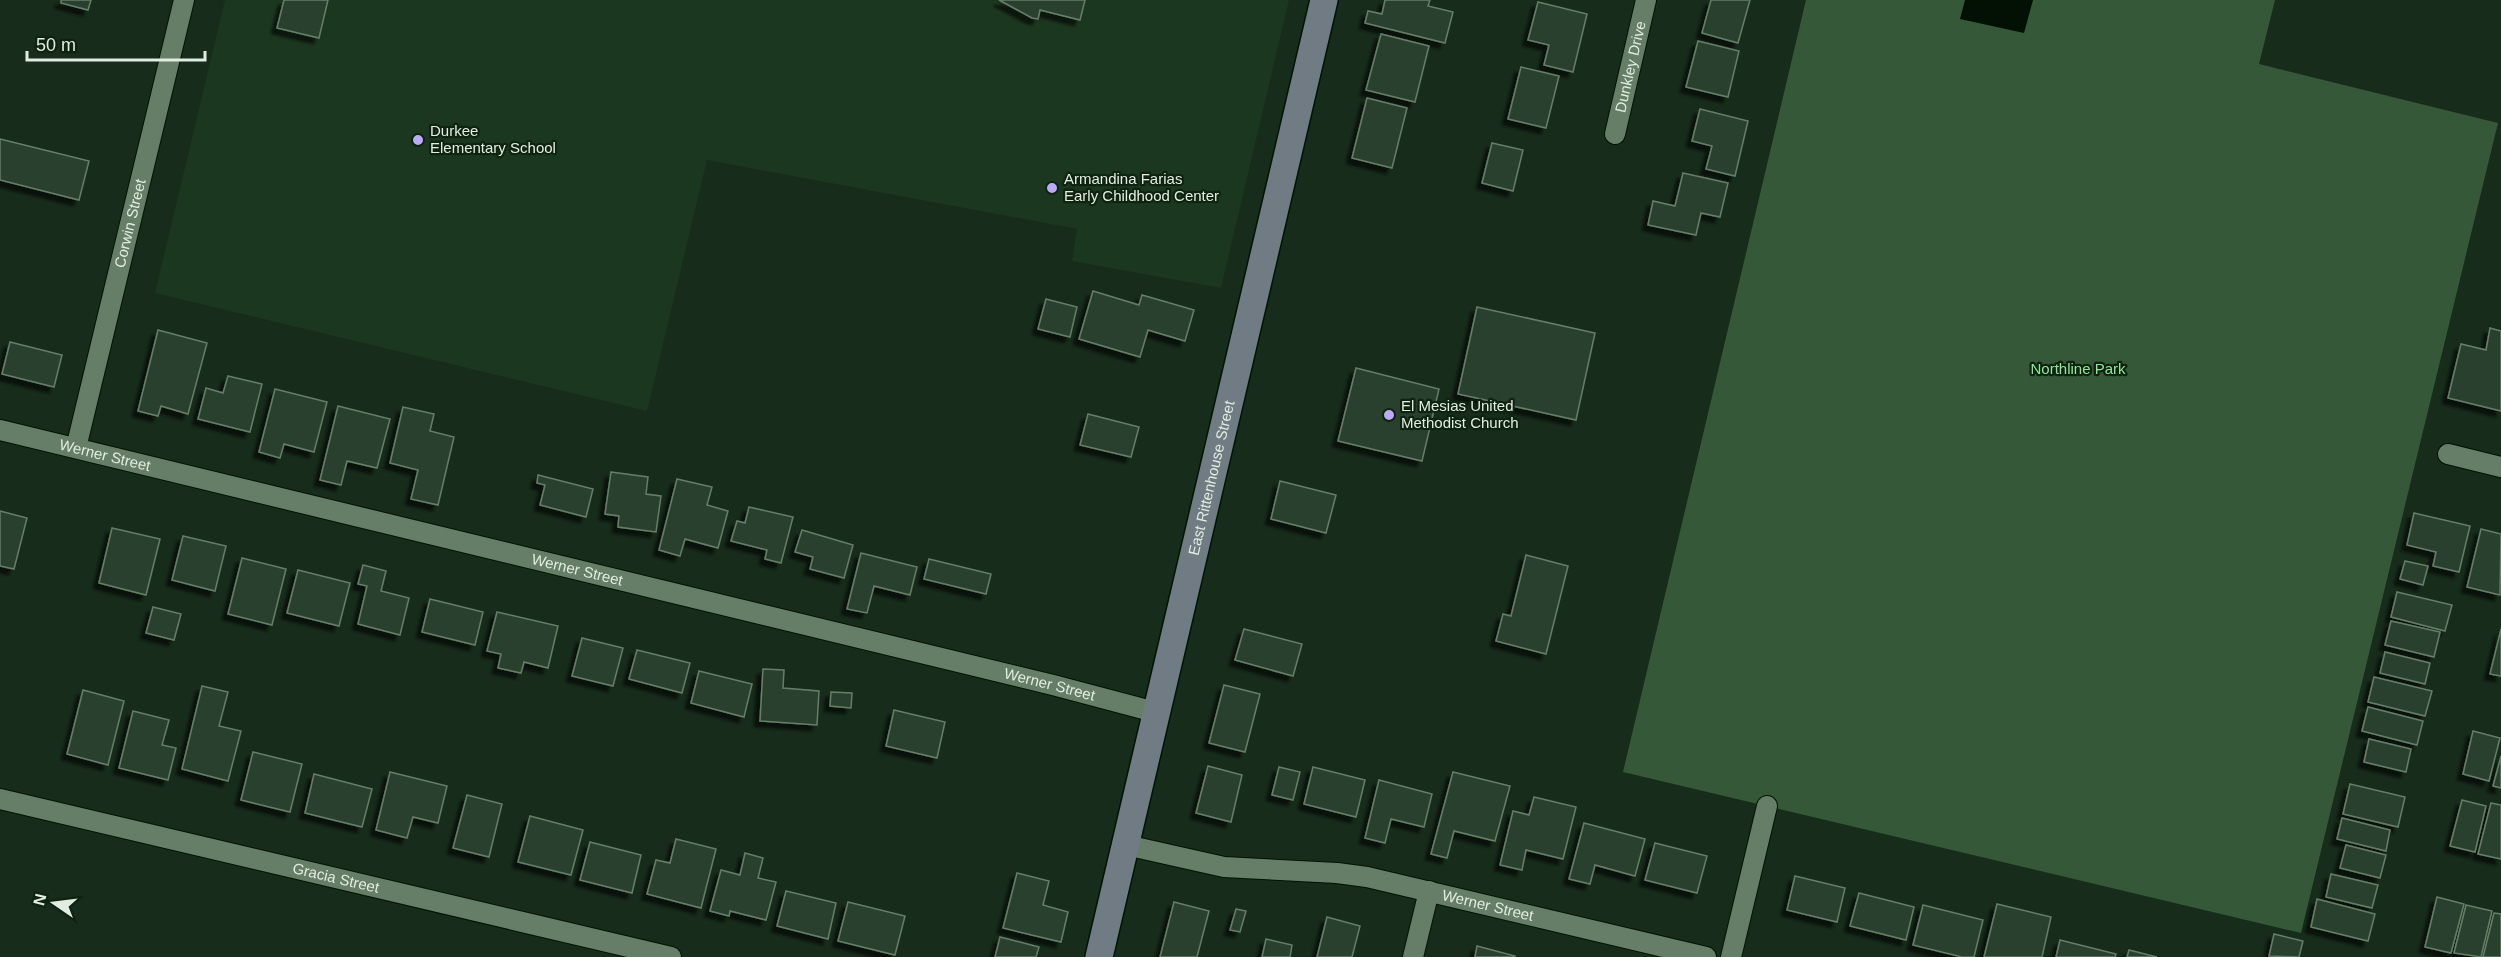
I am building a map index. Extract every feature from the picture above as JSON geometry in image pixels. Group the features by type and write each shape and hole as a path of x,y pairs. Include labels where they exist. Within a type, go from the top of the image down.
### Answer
{"street":[{"name":"Corwin Street","path":"76,448 184,0"},
{"name":"East Rittenhouse Street","path":"1099,957 1324,0"},
{"name":"Dunkley Drive","path":"1615,134 1646,0"},
{"name":"Werner Street","path":"0,430 1053,685 1155,712"},
{"path":"2448,454 2501,467"},
{"name":"Gracia Street","path":"0,799 671,957"},
{"path":"1731,957 1767,806"},
{"name":"Werner Street","path":"1126,845 1224,867 1337,873 1429,891 1706,957"},
{"path":"1413,957 1429,891"}],"shaded area":[{"path":"225,0 1289,0 1221,288 1072,261 1077,229 707,160 647,411 155,293"},
{"path":"1965,0 2033,0 2024,33 1960,19"}],"green space":[{"name":"Northline Park","path":"1806,0 2275,0 2259,64 2498,123 2301,933 1623,772"}],"building":[{"path":"61,0 91,0 88,10 61,3"},
{"path":"284,0 328,0 319,38 277,28"},
{"path":"999,0 1085,0 1080,20 1040,10 1038,19 1032,18"},
{"path":"1385,0 1430,0 1428,6 1453,12 1445,43 1365,23 1368,11 1382,14"},
{"path":"1711,0 1750,0 1738,43 1702,33"},
{"path":"1538,2 1587,14 1573,72 1544,65 1549,45 1528,40"},
{"path":"1381,34 1429,46 1415,102 1366,90"},
{"path":"1698,41 1739,51 1728,97 1686,87"},
{"path":"1521,67 1559,76 1546,128 1508,119"},
{"path":"1367,98 1407,108 1392,168 1352,158"},
{"path":"1700,109 1748,121 1735,176 1706,169 1712,146 1692,141"},
{"path":"0,139 89,161 79,200 0,180"},
{"path":"1492,143 1523,150 1513,191 1482,183"},
{"path":"1683,173 1728,183 1720,217 1701,213 1696,235 1648,225 1653,201 1675,206"},
{"path":"1093,291 1139,305 1142,295 1194,310 1185,341 1148,330 1140,357 1079,339"},
{"path":"1046,299 1077,307 1070,337 1038,329"},
{"path":"1477,307 1595,333 1576,420 1458,394"},
{"path":"2490,328 2501,331 2501,411 2448,398 2461,344 2486,350"},
{"path":"158,330 207,343 188,414 161,406 158,416 138,411"},
{"path":"10,342 62,355 54,387 2,374"},
{"name":"El Mesias United Methodist Church","path":"1356,368 1439,389 1422,461 1338,441"},
{"path":"228,376 262,384 250,432 198,419 206,388 223,393"},
{"path":"275,389 327,402 314,452 284,444 280,458 259,452"},
{"path":"338,406 390,419 377,468 347,461 341,485 320,480"},
{"path":"403,407 434,414 430,431 454,437 438,505 411,499 418,470 390,463"},
{"path":"1088,414 1139,427 1131,457 1080,445"},
{"path":"611,472 648,477 646,494 661,496 656,532 618,527 619,516 605,514"},
{"path":"538,475 593,489 586,517 540,505 545,485 537,483"},
{"path":"677,479 712,487 707,505 728,511 718,548 685,539 680,556 659,550"},
{"path":"1280,481 1336,495 1326,533 1271,519"},
{"path":"749,507 793,517 781,563 765,559 767,550 731,541 737,521 745,523"},
{"path":"0,511 27,518 14,569 0,566"},
{"path":"2414,513 2470,526 2459,572 2433,566 2436,552 2407,545"},
{"path":"112,528 160,539 146,595 99,583"},
{"path":"2481,529 2501,534 2500,595 2467,587"},
{"path":"802,530 853,545 844,578 810,569 813,557 795,552"},
{"path":"183,536 226,546 215,591 172,580"},
{"path":"861,553 917,567 910,595 874,586 867,613 847,609"},
{"path":"1526,555 1568,566 1546,654 1496,641 1503,614 1511,616"},
{"path":"242,558 286,569 272,625 228,614"},
{"path":"929,559 991,574 986,594 924,579"},
{"path":"2405,561 2428,566 2423,585 2400,579"},
{"path":"363,565 386,571 381,591 409,598 400,635 358,624 367,586 358,584"},
{"path":"298,570 350,583 339,626 287,613"},
{"path":"2397,592 2452,605 2445,631 2391,617"},
{"path":"430,599 483,612 475,645 422,632"},
{"path":"153,607 181,614 174,640 146,633"},
{"path":"497,612 558,626 548,668 524,662 521,673 498,668 501,654 487,651"},
{"path":"2391,621 2440,632 2434,657 2385,645"},
{"path":"1244,629 1302,644 1293,676 1235,660"},
{"path":"2501,629 2501,676 2490,674"},
{"path":"582,638 623,648 613,686 572,676"},
{"path":"637,650 690,663 682,693 629,679"},
{"path":"2385,652 2430,663 2425,684 2380,673"},
{"path":"763,669 784,670 783,688 819,691 817,725 760,721"},
{"path":"699,671 752,684 744,717 691,703"},
{"path":"2374,677 2432,691 2425,716 2368,702"},
{"path":"1224,685 1260,694 1245,752 1209,743"},
{"path":"202,686 228,692 219,726 241,731 228,781 182,769"},
{"path":"83,690 124,701 108,765 67,754"},
{"path":"831,692 852,693 851,708 830,706"},
{"path":"2368,707 2423,721 2417,745 2362,731"},
{"path":"894,710 945,722 937,758 886,746"},
{"path":"133,711 169,720 162,745 176,748 168,780 119,768"},
{"path":"2473,731 2500,738 2489,781 2463,774"},
{"path":"2369,739 2411,749 2406,772 2364,762"},
{"path":"253,752 302,764 290,812 241,800"},
{"path":"2501,756 2501,788 2493,786"},
{"path":"1208,766 1242,775 1231,822 1196,813"},
{"path":"1279,767 1300,772 1293,800 1272,795"},
{"path":"1313,767 1365,780 1356,817 1304,804"},
{"path":"390,772 447,786 438,823 413,817 407,838 376,830"},
{"path":"1453,772 1510,786 1495,841 1454,831 1447,858 1431,854"},
{"path":"314,774 372,789 362,827 305,813"},
{"path":"1379,780 1432,794 1424,827 1391,819 1385,843 1365,838"},
{"path":"2350,784 2405,797 2398,827 2343,814"},
{"path":"467,795 502,804 489,857 453,848"},
{"path":"1534,797 1576,807 1563,859 1526,850 1522,870 1500,865 1513,811 1529,815"},
{"path":"2462,800 2486,806 2475,852 2450,846"},
{"path":"2491,803 2501,805 2501,859 2478,854"},
{"path":"530,816 583,830 571,875 518,862"},
{"path":"2342,818 2390,830 2386,851 2337,839"},
{"path":"1584,823 1645,839 1635,876 1595,865 1590,884 1569,879"},
{"path":"676,839 716,849 701,908 647,894 656,860 670,863"},
{"path":"590,842 641,855 632,893 580,880"},
{"path":"1655,843 1707,856 1697,893 1645,880"},
{"path":"2346,845 2386,855 2380,878 2340,868"},
{"path":"745,853 763,858 758,878 776,882 766,920 730,911 729,916 710,911 721,870 740,875"},
{"path":"1017,873 1049,881 1043,905 1068,912 1061,942 1003,928"},
{"path":"2331,874 2378,885 2372,908 2326,897"},
{"path":"1795,876 1845,888 1837,922 1787,910"},
{"path":"786,891 836,903 828,939 777,926"},
{"path":"1859,893 1914,907 1906,940 1850,926"},
{"path":"2437,897 2464,904 2451,953 2425,947"},
{"path":"2317,899 2375,914 2368,941 2311,927"},
{"path":"848,902 905,916 895,955 838,941"},
{"path":"1174,902 1209,911 1197,957 1160,957"},
{"path":"1997,904 2051,917 2042,957 1984,957"},
{"path":"1923,905 1983,920 1974,957 1962,957 1913,945"},
{"path":"2466,905 2492,911 2481,957 2454,953"},
{"path":"1236,909 1246,911 1240,932 1230,930"},
{"path":"2494,913 2501,914 2501,957 2483,957"},
{"path":"1327,917 1360,926 1352,957 1317,957"},
{"path":"2274,934 2303,941 2299,957 2269,956"},
{"path":"1000,937 1039,947 1036,957 995,957"},
{"path":"1266,939 1292,945 1290,957 1262,957"},
{"path":"2060,940 2116,954 2115,957 2056,957"},
{"path":"1477,946 1515,956 1515,957 1475,957"},
{"path":"2129,950 2157,957 2127,957"}],"place":[{"name":"Durkee Elementary School","path":"418,140"},
{"name":"Armandina Farias Early Childhood Center","path":"1052,188"},
{"name":"El Mesias United Methodist Church","path":"1389,415"}]}
